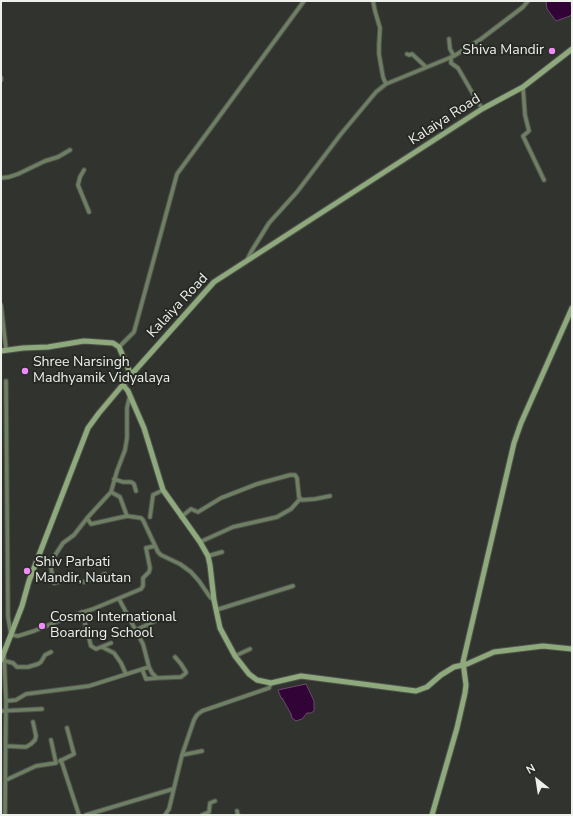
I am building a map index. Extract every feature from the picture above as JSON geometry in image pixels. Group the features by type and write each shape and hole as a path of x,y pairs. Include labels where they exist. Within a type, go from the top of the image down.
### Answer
{"street":[{"path":"119,347 134,332 177,174 304,1"},
{"path":"373,1 374,11 380,28 379,54 383,77 386,84"},
{"path":"246,262 250,252 269,223 297,192 369,99 386,84 452,56 481,39 523,7 528,1"},
{"path":"449,39 452,56 451,63 458,68 482,109"},
{"name":"Kalaiya Road","path":"3,661 4,652 88,428 131,375 214,282 482,109 522,87 572,49"},
{"path":"407,54 412,54 426,67"},
{"path":"522,87 525,115 529,131 523,136 544,180"},
{"path":"1,178 18,174 45,160 58,157 70,150"},
{"path":"84,170 78,185 89,212"},
{"path":"1,305 4,350 48,347 84,341 112,343 119,347 131,375"},
{"path":"432,815 457,728 465,693 466,686 463,662 515,438 572,308"},
{"path":"6,381 8,617 11,635 18,636 34,631 119,599 143,588 143,578 149,572 150,568 146,548 155,546"},
{"path":"123,385 130,395 150,444 163,490 200,542 208,556 214,600 220,628 235,656 257,680 271,683 301,676 416,691 427,687 454,667 471,663 501,650 543,646 572,649"},
{"path":"105,574 84,582 68,579 54,583 50,563 63,543 74,535 87,518 111,492 114,479 125,450 127,438 127,408 130,395"},
{"path":"181,517 191,509 198,512 221,498 257,484 290,474 295,475 297,478 300,499"},
{"path":"114,479 123,482 131,482 134,484 136,491"},
{"path":"150,517 153,495 163,490"},
{"path":"111,492 120,497 127,516"},
{"path":"300,499 315,499 330,496"},
{"path":"200,542 233,527 277,517 291,509 300,499"},
{"path":"87,518 91,524 127,516 143,520 146,523 155,546 161,555 180,564 191,572 214,600"},
{"path":"208,556 222,552"},
{"path":"38,559 50,563"},
{"path":"216,610 293,586"},
{"path":"119,599 143,644 149,667 157,678"},
{"path":"82,612 91,646 96,649 112,643"},
{"path":"136,630 155,620"},
{"path":"102,647 114,653 122,663 126,674"},
{"path":"235,656 250,649"},
{"path":"5,815 6,746 3,710 6,701 3,661 13,663 17,667 28,667 38,664 51,652"},
{"path":"142,669 146,679 181,677 186,673 175,657"},
{"path":"6,701 16,700 26,694 89,686 149,667"},
{"path":"165,815 169,809 182,755 197,715 202,711 269,688 271,683"},
{"path":"3,710 42,709"},
{"path":"6,746 26,747 31,744 35,740 36,736 33,722"},
{"path":"6,780 36,766 56,763 74,754 67,728"},
{"path":"51,740 56,763"},
{"path":"182,755 202,751"},
{"path":"61,760 79,815"},
{"path":"86,815 173,789"},
{"path":"202,815 209,812 210,803 215,801"}],"shaded area":[{"path":"546,1 571,1 572,14 556,21 547,9"},
{"path":"306,684 314,701 314,711 307,713 302,719 296,721 292,718 278,690"}],"waterway":[{"path":"303,5 306,1"}],"place":[{"name":"Shiva Mandir","path":"552,51"},
{"name":"Shree Narsingh Madhyamik Vidyalaya","path":"25,371"},
{"name":"Shiv Parbati Mandir, Nautan","path":"27,571"},
{"name":"Cosmo International Boarding School","path":"42,626"}]}
